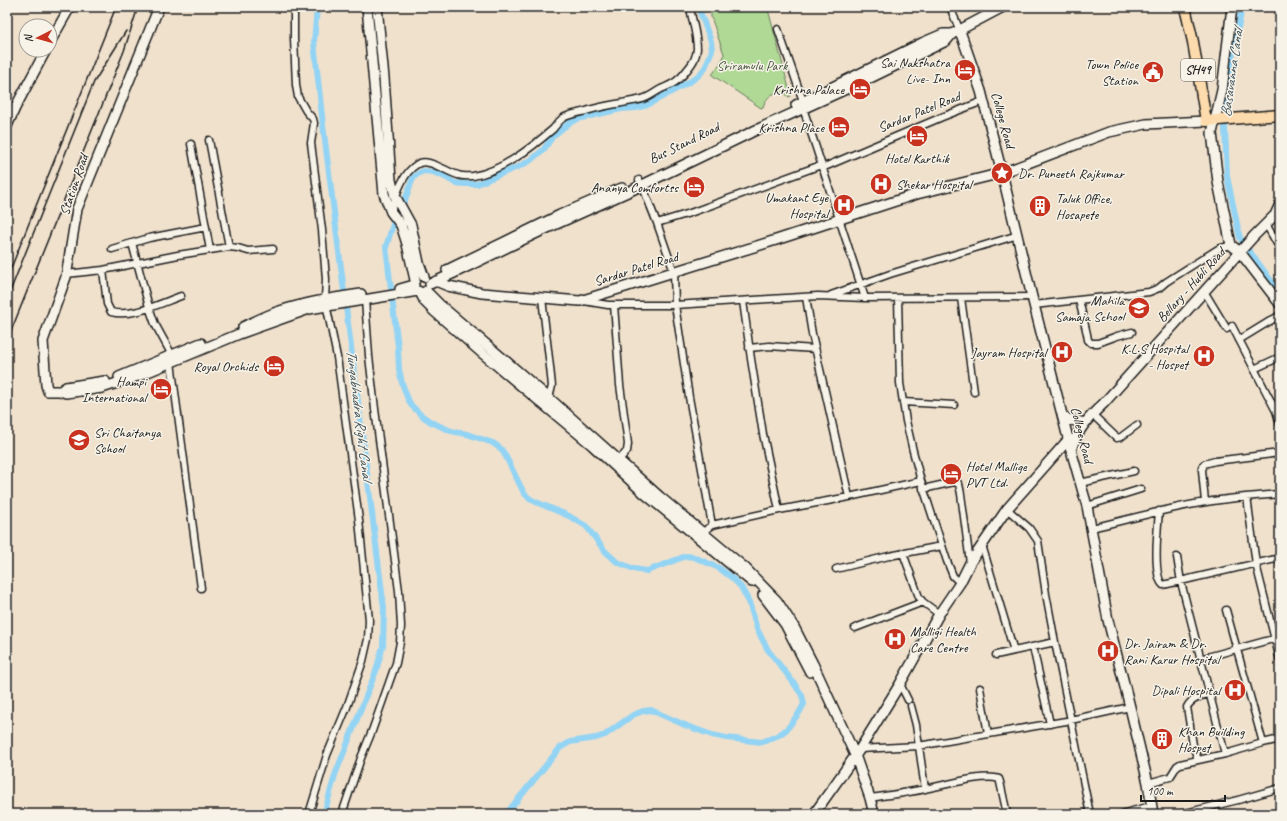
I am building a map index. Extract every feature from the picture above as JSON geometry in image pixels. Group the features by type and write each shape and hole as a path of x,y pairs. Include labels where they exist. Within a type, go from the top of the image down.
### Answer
{"main road":[{"name":"SH49","path":"1185,7 1213,120"},
{"path":"1213,120 1280,115"}],"street":[{"path":"58,28 70,7"},
{"name":"Station Road","path":"159,7 77,209 66,274 43,341 47,388 50,392 60,391 66,387 104,381 173,359 274,313 328,302"},
{"path":"294,7 296,85 298,97 306,111 313,119 314,127 311,143 322,230 328,302 359,520 369,630 363,661 347,707 327,755 309,814"},
{"path":"367,7 384,194 392,213 405,223"},
{"path":"377,7 384,78 391,180 405,223 407,244 423,284 425,302 482,353 592,445 650,498 749,580 764,595 785,624 798,648 847,750 855,755 918,746 1050,724 1130,707"},
{"path":"392,213 396,198 410,170 420,162 433,164 463,176 482,174 504,165 525,151 564,118 573,114 601,107 644,99 672,84 684,74 693,63 697,50 690,7"},
{"path":"950,7 956,32"},
{"name":"Bus Stand Road","path":"361,298 401,292 423,284 560,215 641,182 803,104 922,43 943,34 956,32 1003,7"},
{"path":"1232,7 1222,90 1213,120 1212,133 1218,182 1231,245 1241,251 1280,304"},
{"path":"778,29 865,298"},
{"name":"College Road","path":"956,32 972,65 983,101 1018,235 1068,440 1087,506 1108,620 1148,783 1152,810"},
{"path":"7,126 42,58"},
{"name":"Sardar Patel Road","path":"657,223 822,166 942,116 983,101"},
{"name":"Sardar Patel Road","path":"423,284 448,286 482,293 580,300 674,272 917,194 1002,173 1109,132 1146,124 1213,120"},
{"path":"209,140 229,247"},
{"path":"191,144 210,250"},
{"path":"641,182 674,272 675,305 689,397 712,525"},
{"name":"Bellary - Hubli Road","path":"1071,450 1075,438 1092,414 1104,403 1249,241 1278,213 1280,204"},
{"path":"1266,224 1280,250"},
{"path":"112,249 154,237 206,226"},
{"path":"826,296 890,274 1018,235"},
{"path":"132,243 149,308 155,324 173,359 201,588"},
{"path":"580,300 614,305 675,305 826,296 865,298 961,298 1033,301 1079,300 1149,292 1159,288 1218,249 1231,245"},
{"path":"66,274 103,270 229,247 248,251 273,249"},
{"path":"103,270 107,304 111,312 124,314 149,308 181,296"},
{"path":"423,284 440,305 745,568 776,601 794,627 813,664 855,755 874,814"},
{"path":"1204,291 1239,340 1276,411 1280,424"},
{"path":"806,297 815,349 849,498"},
{"path":"328,302 361,298 399,591 401,626 400,642 391,679 361,758 342,814"},
{"path":"542,298 552,386 549,398"},
{"path":"898,298 900,383 913,451 942,546 953,576 960,583"},
{"path":"961,298 974,392"},
{"path":"1079,300 1086,334 1091,343 1098,343 1132,332"},
{"path":"743,301 763,434 779,510"},
{"path":"614,305 620,385 628,444 627,451 619,460"},
{"path":"1239,340 1280,315"},
{"path":"750,348 770,346 815,349"},
{"path":"1254,369 1280,357"},
{"path":"903,402 954,405"},
{"path":"1092,414 1116,438 1121,437 1137,425"},
{"path":"1062,415 1067,419 1085,423"},
{"path":"814,814 855,755 900,684 939,614 960,583 970,563 982,545 1007,509 1068,440"},
{"path":"1205,502 1202,470 1204,464 1215,461 1280,453"},
{"path":"1080,483 1134,471"},
{"path":"703,532 712,525 779,510 849,498 921,481"},
{"path":"924,489 954,482 959,484 970,563"},
{"path":"1087,506 1141,489"},
{"path":"1092,528 1159,511 1205,502 1280,494"},
{"path":"1247,497 1256,564 1277,638 1280,660"},
{"path":"1007,509 1029,528 1038,541 1055,642 1090,814"},
{"path":"1159,511 1156,562 1158,575 1161,584 1163,585 1280,558"},
{"path":"982,545 1014,651"},
{"path":"836,569 903,553 942,546"},
{"path":"903,553 918,594 923,602 939,614"},
{"path":"1177,557 1181,582 1225,754"},
{"path":"855,628 923,602"},
{"path":"1226,610 1263,743"},
{"path":"1200,659 1277,638"},
{"path":"996,655 1055,642"},
{"path":"1033,647 1050,724"},
{"path":"900,684 910,703 916,725 925,790"},
{"path":"980,688 988,734"},
{"path":"1198,760 1193,745 1187,707 1188,704 1210,692"},
{"path":"1148,783 1168,778 1180,764 1225,754 1280,739"},
{"path":"855,755 868,814"},
{"path":"870,798 925,790 983,778 995,778 999,779 1007,814"},
{"path":"1181,814 1280,788"},
{"path":"1122,814 1152,810"}],"green space":[{"name":"Sriramulu Park","path":"711,7 764,7 769,13 791,96 789,97 781,93 773,94 767,99 761,108 712,75 723,59 724,54 711,17"}],"waterway":[{"name":"Tungabhadra Right Canal","path":"317,7 314,42 323,125 384,608 383,646 376,671 335,775 324,814"},
{"path":"506,814 560,748 570,742 605,735 633,715 643,711 651,710 712,735 762,742 779,735 787,729 804,704 802,695 768,650 757,629 749,602 741,587 731,577 719,568 694,557 686,556 647,571 634,569 617,562 605,551 586,526 569,516 529,498 524,493 501,449 493,443 467,434 451,431 431,422 421,415 411,405 407,397 399,369 398,347 386,247 395,218 405,200 413,178 424,171 433,172 455,183 477,184 531,160 544,149 553,136 577,119 647,105 691,81 705,68 712,50 711,41 698,7"},
{"name":"Basavanna Canal","path":"1242,7 1227,86 1225,128 1227,176 1240,238 1280,293"}],"railway":[{"path":"7,278 116,7"},
{"path":"7,341 124,51 138,7"},
{"path":"7,299 94,82 126,31"}],"place":[{"name":"Sai Nakshatra Live- Inn","path":"965,70"},
{"name":"Town Police Station","path":"1153,72"},
{"name":"Krishna Palace","path":"860,89"},
{"name":"Krishna Place","path":"839,127"},
{"name":"Hotel Karthik","path":"917,136"},
{"name":"Dr. Puneeth Rajkumar","path":"1002,173"},
{"name":"Shekar Hospital","path":"881,184"},
{"name":"Ananya Comfortss","path":"694,187"},
{"name":"Umakant Eye Hospital","path":"844,205"},
{"name":"Taluk Office, Hosapete","path":"1040,206"},
{"name":"Mahila Samaja School","path":"1139,308"},
{"name":"Jayram Hospital","path":"1062,352"},
{"name":"K.L.S Hospital - Hospet","path":"1204,356"},
{"name":"Royal Orchids","path":"274,366"},
{"name":"Hampi International","path":"161,389"},
{"name":"Sri Chaitanya School","path":"79,440"},
{"name":"Hotel Mallige PVT Ltd.","path":"951,474"},
{"name":"Malligi Health Care Centre","path":"895,639"},
{"name":"Dr. Jairam & Dr. Rani Karur Hospital","path":"1108,651"},
{"name":"Dipali Hospital","path":"1235,690"},
{"name":"Khan Building Hospet","path":"1162,739"}]}
